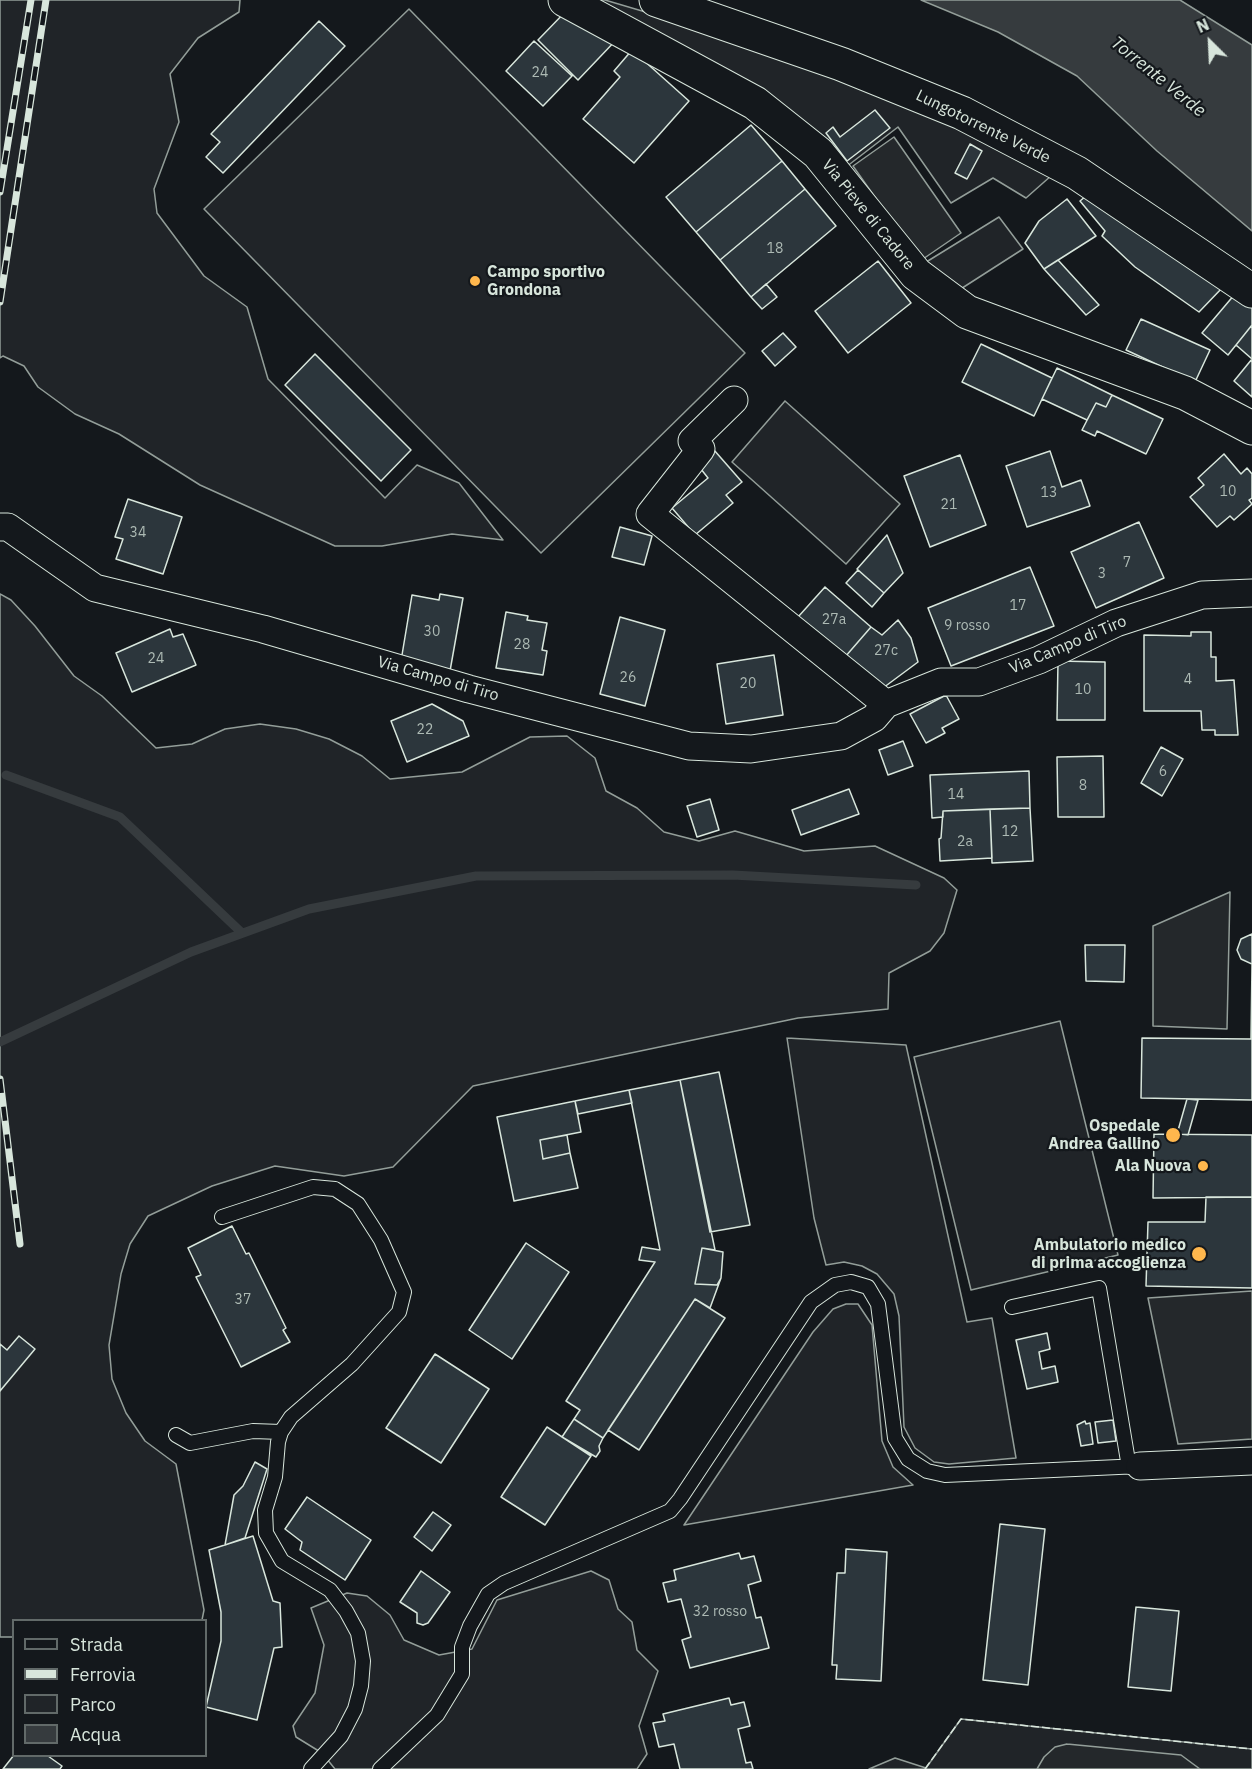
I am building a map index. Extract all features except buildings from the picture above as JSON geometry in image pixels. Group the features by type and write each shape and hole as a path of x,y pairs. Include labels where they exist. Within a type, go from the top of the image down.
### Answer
{"street":[{"name":"Via Pieve di Cadore","path":"566,0 756,103 818,153 916,274 967,312 1185,393 1252,428"},
{"name":"Lungotorrente Verde","path":"656,0 841,64 962,113 1077,173 1252,291"},
{"path":"734,400 692,441 700,449 650,514 886,704"},
{"name":"Via Campo di Tiro","path":"4,527 95,588 263,629 469,689 689,746 751,749 841,736 874,718 886,704 940,682 979,682 1039,660 1116,623 1202,595 1252,593"},
{"path":"1135,1467 1252,1461"}],"lane":[{"path":"222,1217 313,1187 335,1189 358,1204 381,1240 404,1292 399,1312 352,1364 291,1417 281,1432 275,1477 265,1510 266,1533 282,1561 330,1590 346,1611 358,1633 363,1661 361,1686 355,1709 341,1736 311,1769"},
{"path":"380,1769 437,1715 462,1674 462,1647 470,1626 488,1594 504,1583 670,1511 811,1302 835,1285 851,1282 868,1287 878,1304 895,1438 908,1459 927,1471 945,1475 1135,1467 1099,1288 1012,1307"},
{"path":"176,1435 190,1443 253,1431 281,1432"}],"green space":[{"path":"0,0 240,0 239,12 198,38 170,74 179,122 154,189 157,213 204,276 247,307 268,379 385,498 417,465 459,483 503,540 452,534 382,546 335,546 200,485 119,434 75,414 38,387 24,366 3,356 0,358"},
{"path":"585,0 605,0 821,64 959,121 1052,175 1026,198 993,178 951,203 898,127 846,167"},
{"name":"Campo sportivo Grondona","path":"409,9 745,353 541,553 204,209"},
{"path":"999,217 1023,249 956,292 923,264"},
{"path":"785,401 900,504 846,564 732,462"},
{"path":"0,594 11,600 35,626 74,676 102,696 156,748 192,744 225,729 260,724 296,729 329,739 362,756 390,779 462,772 530,737 567,736 595,758 606,791 637,808 664,832 699,841 735,831 804,851 875,846 944,878 957,890 944,933 930,951 889,973 888,1009 798,1018 473,1086 393,1167 344,1176 275,1166 212,1186 148,1216 130,1244 121,1274 109,1345 112,1379 126,1413 145,1441 176,1464 204,1610 202,1619 12,1619 12,1637 0,1637"},
{"path":"1060,1021 1118,1255 971,1290 914,1057"},
{"path":"787,1038 906,1045 967,1322 992,1318 1016,1458 949,1464 934,1462 915,1448 904,1427 899,1316 894,1294 877,1274 862,1266 844,1262 826,1265 814,1218"},
{"path":"846,1304 858,1304 872,1325 882,1441 893,1467 913,1485 684,1525 813,1332 833,1309"},
{"path":"591,1571 609,1580 618,1609 632,1622 637,1650 658,1671 639,1726 647,1754 637,1769 335,1769 322,1753 296,1737 293,1726 315,1693 324,1645 311,1608 347,1593 367,1596 390,1615 404,1640 439,1655 472,1649 497,1600"},
{"path":"961,1719 1252,1749 1252,1769 869,1769 895,1758 926,1768"}],"shaded area":[{"path":"894,137 961,233 920,261 853,166"},
{"path":"1230,892 1227,1029 1153,1026 1153,926"},
{"path":"1252,1291 1252,1439 1178,1444 1148,1298"},
{"path":"1067,1744 1181,1755 1200,1769 1037,1769 1044,1757 1055,1747"}],"water":[{"name":"Torrente Verde","path":"921,0 1180,0 1252,45 1252,231 1157,151 1077,76 998,32"}],"waterway":[{"path":"6,775 120,817 242,933"},
{"path":"0,1042 191,952 309,909 476,876 733,875 916,885"}],"railway":[{"path":"0,192 31,0"},
{"path":"0,302 46,0"},
{"path":"0,1079 20,1244"}],"fence":[{"path":"925,1769 961,1719 1252,1749"}],"place":[{"name":"Campo sportivo Grondona","path":"475,281"},
{"name":"Ospedale Andrea Gallino","path":"1173,1135"},
{"name":"Ala Nuova","path":"1203,1166"},
{"name":"Ambulatorio medico di prima accoglienza","path":"1199,1254"}]}
